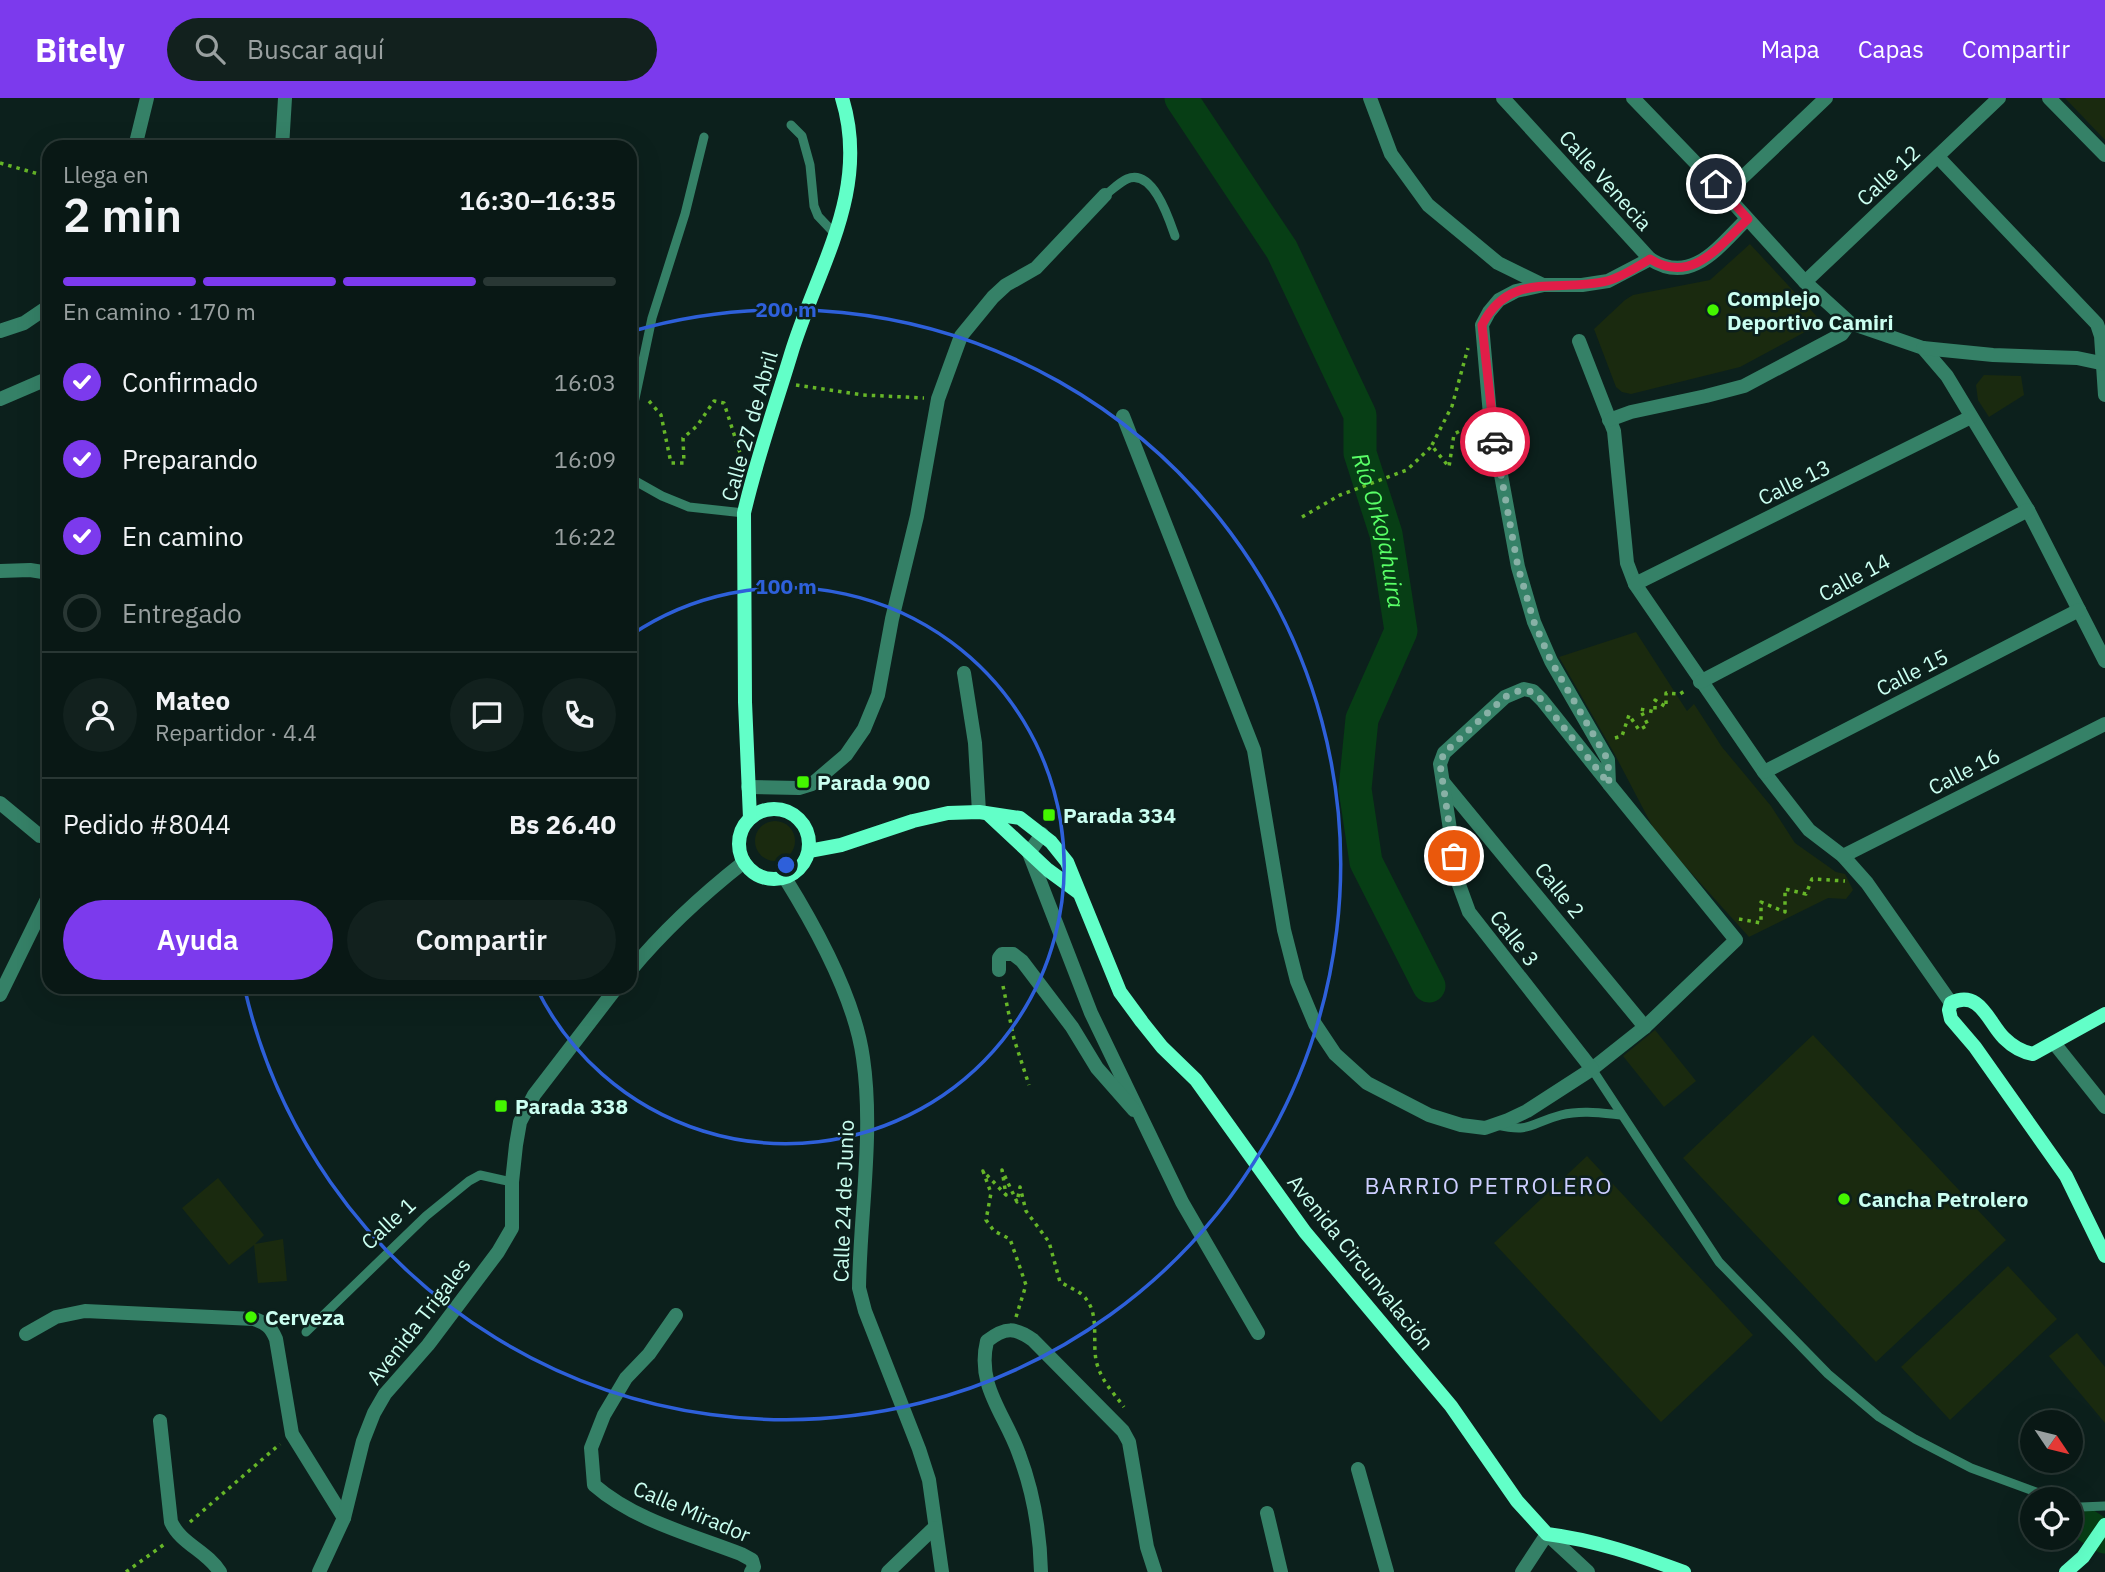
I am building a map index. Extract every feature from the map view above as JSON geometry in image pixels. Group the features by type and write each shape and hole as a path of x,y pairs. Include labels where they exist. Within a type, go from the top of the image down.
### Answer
{"main road":[{"name":"Calle 27 de Abril","path":"750,818 745,702 744,513 791,354 848,191 852,157 849,122 842,98"},
{"path":"769,808 791,813 800,820 806,829 809,851 800,867 785,877 773,879 751,871 739,851 739,839 750,818 769,808"},
{"name":"Avenida Circunvalación","path":"809,851 841,845 913,821 948,813 984,813 1020,818 1042,834 1067,862 1120,992 1162,1048 1196,1080 1305,1232 1451,1406 1517,1502 1547,1534"},
{"name":"Avenida Circunvalación","path":"984,813 1078,892"},
{"path":"2105,1014 2033,1054 2025,1052 2004,1038 1979,1005 1961,999 1951,1003 1949,1010 1951,1019 1975,1046 2066,1176 2105,1256"},
{"path":"2066,1572 2082,1558 2105,1524"},
{"path":"1547,1534 1583,1539 1623,1550 1684,1572"}],"street":[{"path":"137,140 146,98"},
{"path":"282,140 285,98"},
{"path":"1370,98 1391,154 1428,205 1498,263 1544,285"},
{"name":"Calle Venecia","path":"1503,98 1650,259"},
{"path":"1725,194 1826,98"},
{"name":"Calle 12","path":"1805,282 1999,98"},
{"path":"2049,98 2105,155"},
{"path":"1642,101 1805,282 1850,323 1923,348 1993,355 2077,358 2104,364"},
{"path":"1938,157 2097,324 2101,337 2105,395"},
{"path":"748,787 799,788 812,785 846,755 864,730 878,695 939,399 961,336 1006,285 1036,268 1105,195"},
{"path":"1123,416 1254,750 1284,930 1297,981 1315,1024 1335,1054 1367,1083 1429,1115 1461,1125 1485,1128 1527,1111 1592,1069 1645,1027 1736,940 1609,784 1608,760 1551,661 1534,622 1518,567 1490,415 1482,325 1499,300 1516,291 1544,285 1582,285 1608,281 1650,259 1662,266 1689,267 1702,261 1748,219"},
{"path":"0,331 24,323 42,311"},
{"path":"1609,420 1631,412 1744,386 1842,334 1850,323"},
{"path":"1579,341 1614,431 1628,563 1635,584 1764,772 1809,830 1843,856 1867,883 1951,1003"},
{"path":"1923,348 1947,376 2028,510 2105,661"},
{"path":"0,399 42,381"},
{"name":"Calle 13","path":"1635,584 1972,418"},
{"name":"Calle 14","path":"1700,682 2028,510"},
{"path":"0,571 42,572"},
{"name":"Calle 15","path":"1764,772 2079,610"},
{"path":"964,673 984,813"},
{"name":"Calle 3","path":"1592,1069 1469,912 1458,882 1440,764 1444,753 1505,697 1524,689 1533,691 1542,700 1609,784"},
{"name":"Calle 16","path":"1843,856 2105,724"},
{"name":"Calle 2","path":"1442,780 1645,1027"},
{"path":"0,803 42,836"},
{"path":"1042,834 1029,853 1091,1013 1147,1124 1182,1202 1258,1333"},
{"path":"637,962 704,894 744,862"},
{"name":"Calle 24 de Junio","path":"785,877 813,924 858,1030 867,1108 859,1288 865,1311 929,1480 942,1572"},
{"path":"0,995 42,909"},
{"path":"999,970 999,958 1002,954 1013,954 1022,961 1072,1027 1097,1068 1147,1124"},
{"name":"Avenida Trigales","path":"319,1572 344,1518 363,1441 374,1413 385,1394 428,1345 506,1242 512,1228 512,1182 520,1122 534,1095 612,994"},
{"path":"2054,1043 2105,1107"},
{"path":"26,1334 56,1317 85,1311 254,1319 264,1322 271,1328 276,1339 292,1434 344,1518"},
{"name":"Calle Mirador","path":"676,1315 649,1354 626,1378 604,1415 591,1448 594,1485 607,1497 644,1516 741,1553 752,1560 754,1566 751,1572"},
{"path":"1041,1572 1040,1542 1020,1455 988,1388 984,1366 987,1341 998,1333 1012,1330 1023,1332 1033,1340 1123,1431 1133,1452 1147,1547 1155,1572"},
{"path":"160,1421 170,1522 177,1534 205,1555 220,1572"},
{"path":"1358,1469 1387,1572"},
{"path":"1267,1513 1281,1572"},
{"path":"888,1572 934,1528"},
{"path":"1522,1572 1547,1534 1588,1572"}],"lane":[{"path":"792,125 802,136 810,164 814,206 818,216 835,234"},
{"path":"637,388 652,318 685,214 704,137"},
{"path":"1105,195 1127,179 1137,177 1144,180 1157,193 1166,209 1175,236"},
{"path":"637,480 662,496 689,507 744,513"},
{"path":"1592,1069 1718,1262 1828,1374 1879,1418 1915,1439 1971,1468 2023,1487"},
{"path":"1495,1124 1525,1129 1560,1115 1585,1111 1621,1115"},
{"name":"Calle 1","path":"306,1332 426,1216 469,1181 480,1175 512,1182"},
{"path":"2083,1507 2105,1506"}],"path":[{"path":"0,163 42,175"},
{"path":"1301,517 1340,495 1407,470 1432,446 1452,406 1466,351 1482,325"},
{"path":"784,383 863,395 939,399"},
{"path":"637,388 661,415 671,463 684,463 683,438 697,426 714,401 724,404 751,485"},
{"path":"1432,446 1448,467 1454,434 1490,415"},
{"path":"1599,743 1622,736 1629,715 1639,730 1648,725 1640,709 1655,712 1655,700 1666,707 1666,692 1680,694 1700,682"},
{"path":"1736,940 1737,918 1761,923 1761,902 1784,912 1785,889 1806,894 1812,879 1867,883"},
{"path":"999,970 1014,1039 1029,1085"},
{"path":"1012,1330 1026,1286 1010,1239 995,1231 986,1220 991,1193 983,1171 1006,1195 1002,1170 1017,1202 1020,1187 1026,1211 1049,1242 1060,1282 1079,1292 1090,1304 1094,1318 1097,1361 1105,1385 1126,1411"},
{"path":"126,1572 177,1534 292,1434"}],"green space":[{"path":"2065,98 2105,98 2105,140"},
{"name":"Complejo Deportivo Camiri","path":"1750,244 1821,321 1820,324 1740,367 1631,394 1616,387 1594,329 1633,295 1710,280"},
{"path":"1984,375 2021,376 2024,395 1989,417 1978,400 1976,385"},
{"path":"1636,632 1687,711 1694,704 1722,747 1771,806 1795,843 1836,872 1845,874 1853,890 1846,899 1828,898 1749,937 1657,835 1559,657"},
{"path":"775,821 789,827 795,841 789,855 775,861 761,855 755,841 761,827"},
{"path":"1655,1030 1696,1081 1664,1107 1623,1056"},
{"name":"Cancha Petrolero","path":"1813,1035 2006,1240 1876,1362 1683,1158"},
{"path":"1587,1156 1753,1335 1661,1422 1494,1243"},
{"path":"218,1178 264,1235 255,1244 283,1239 287,1281 258,1283 254,1245 229,1265 182,1208"},
{"name":"Cancha Petrolero","path":"2008,1266 2057,1319 1950,1420 1901,1367"},
{"path":"2077,1333 2105,1367 2105,1423 2049,1356"}],"waterway":[{"name":"Río Orkojahuira","path":"1181,98 1282,250 1360,415 1360,453 1386,534 1401,631 1362,719 1355,789 1366,862 1429,986"},
{"name":"Río Orkojahuira","path":"2083,1523 2105,1537"}],"way so far":[{"path":"1454,856 1440,764 1444,753 1505,697 1517,691 1533,691 1542,700 1609,784 1608,760 1551,661 1534,622 1518,567 1495,442"}],"place":[{"name":"Complejo Deportivo Camiri","path":"1713,310"},
{"name":"Parada 900","path":"803,782"},
{"name":"Parada 334","path":"1049,815"},
{"name":"Parada 338","path":"501,1106"},
{"name":"Cancha Petrolero","path":"1844,1199"},
{"name":"Cerveza","path":"251,1317"}],"district":[{"name":"BARRIO PETROLERO","path":"1489,1185"}],"route":[{"path":"1495,442 1482,325 1499,300 1516,291 1544,285 1582,285 1608,281 1650,259 1662,266 1675,268 1689,267 1702,261 1748,219 1716,184"}]}
